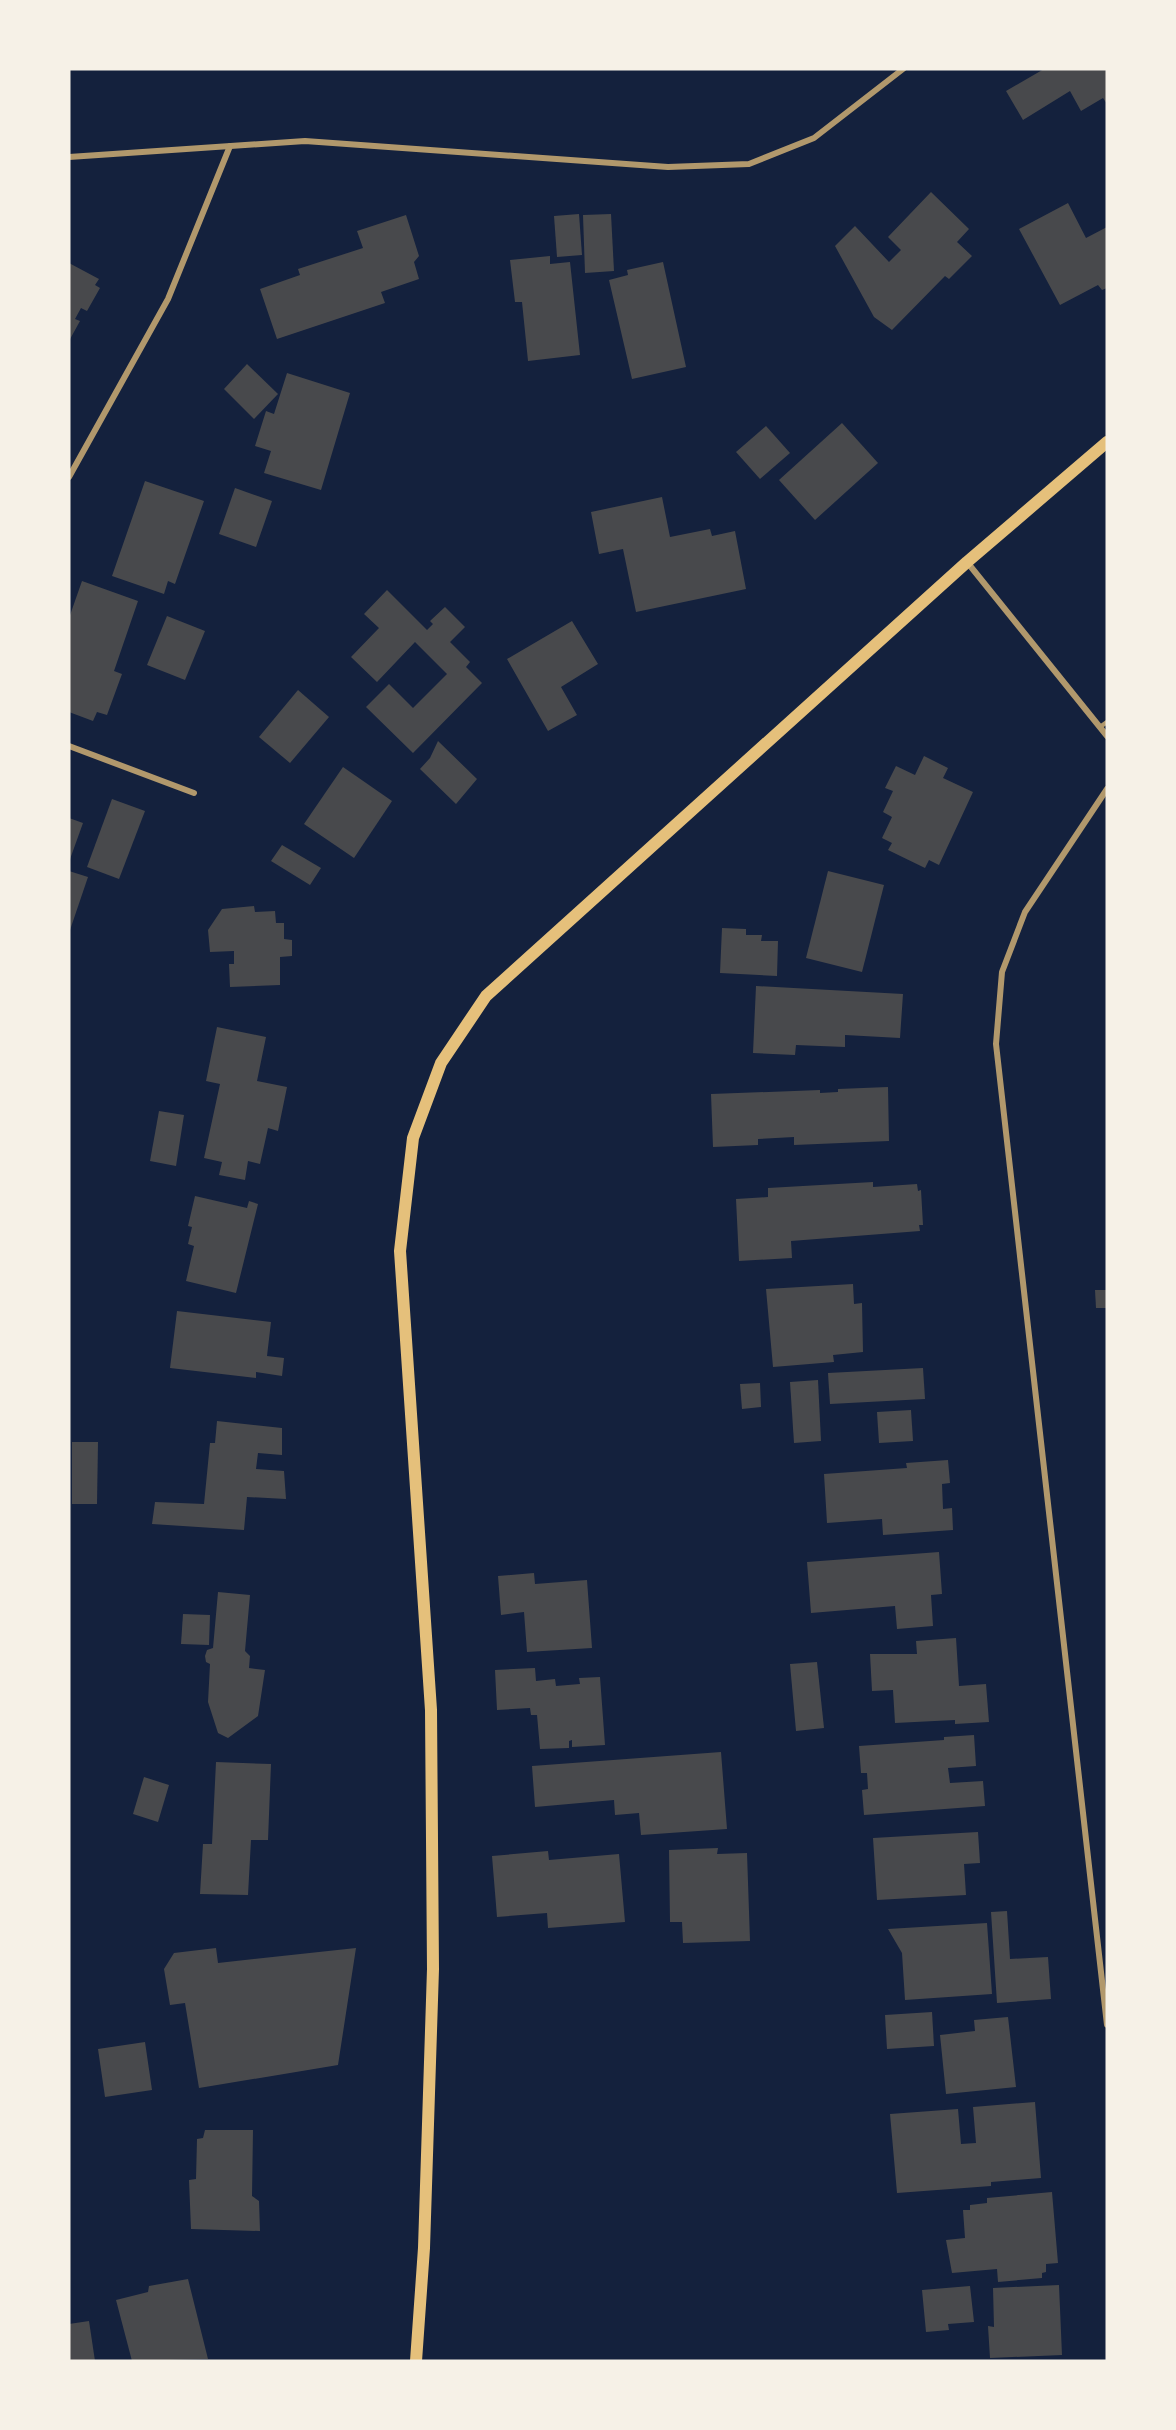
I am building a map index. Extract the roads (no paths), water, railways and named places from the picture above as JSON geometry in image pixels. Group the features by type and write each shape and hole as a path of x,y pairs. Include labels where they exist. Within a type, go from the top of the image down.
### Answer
{"main road":[{"path":"417,2361 424,2248 433,1957 431,1710 400,1251 412,1138 441,1063 486,996 967,562 1107,442"}],"street":[{"path":"69,157 305,141 668,167 749,164 814,138 903,69"},
{"path":"69,477 168,299 230,146"},
{"path":"967,562 1107,736"},
{"path":"69,746 194,793"},
{"path":"1107,789 1025,912 1002,972 996,1044 1107,2025"}],"lane":[{"path":"1100,727 1107,722"}]}
